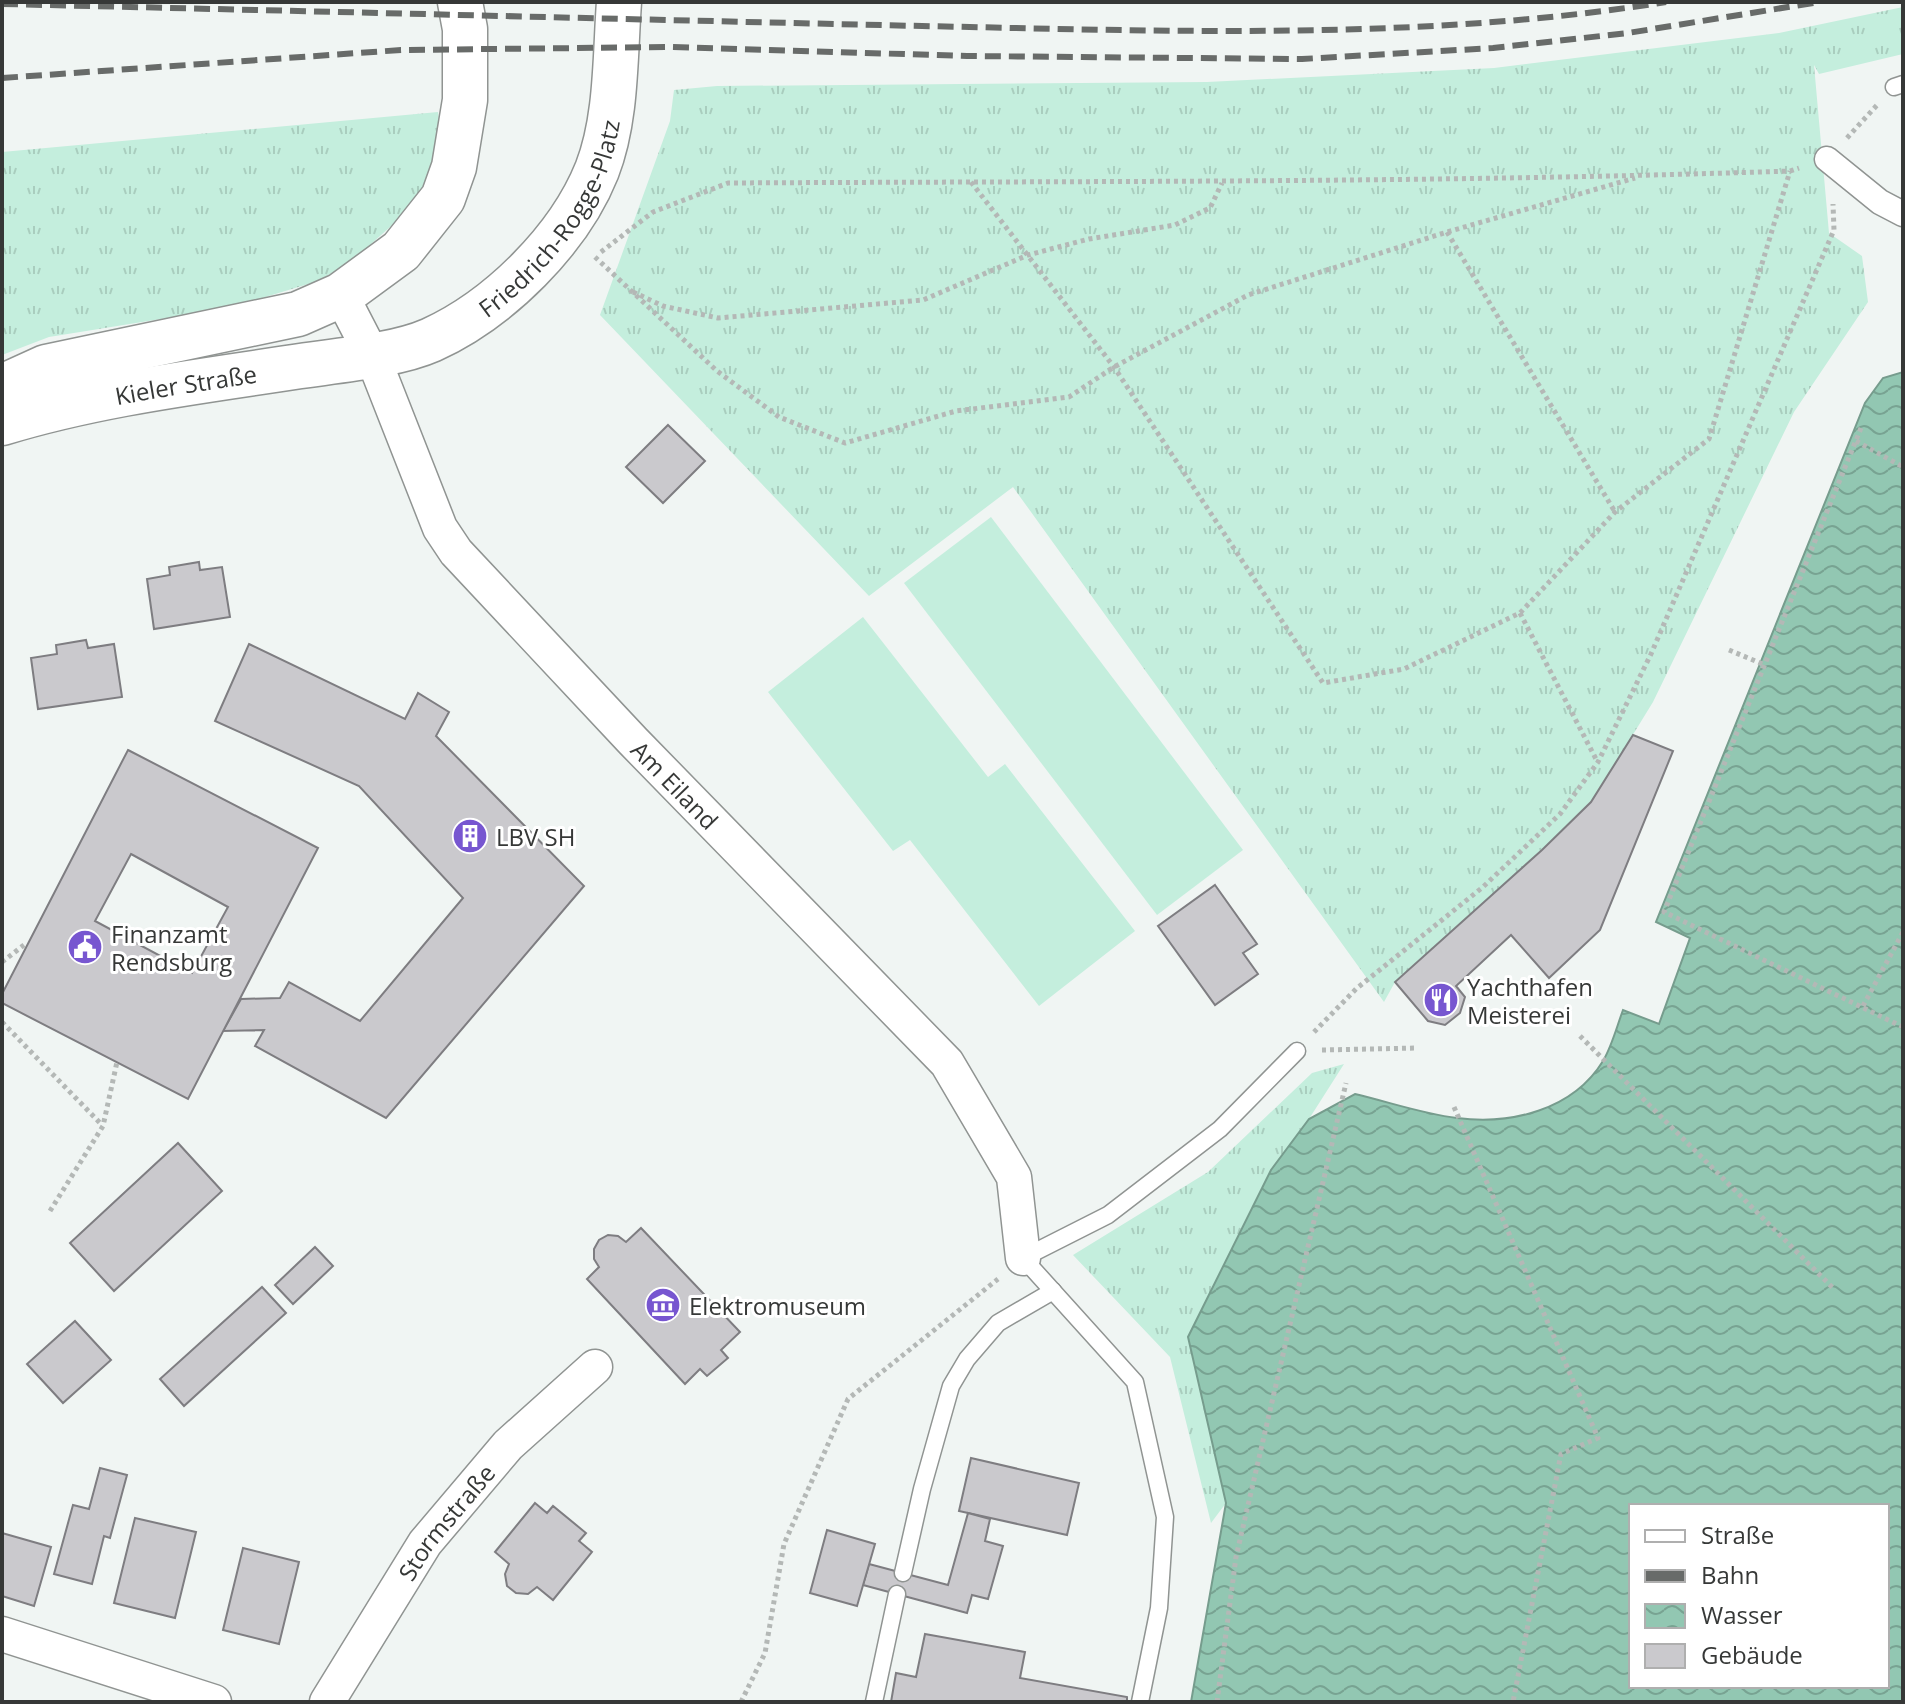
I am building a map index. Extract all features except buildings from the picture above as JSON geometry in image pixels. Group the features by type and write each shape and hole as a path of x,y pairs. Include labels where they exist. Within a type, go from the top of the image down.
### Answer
{"main road":[{"path":"341,295 401,251 443,198 454,167 465,100 465,29 460,2"},
{"name":"Friedrich-Rogge-Platz","path":"372,355 428,341 464,322 495,300 556,241 590,184 606,138 619,2"},
{"name":"Kieler Straße","path":"2,387 46,367 298,314 341,295"},
{"name":"Kieler Straße","path":"2,423 102,396 372,355"}],"street":[{"path":"1827,159 1880,202 1903,214"},
{"name":"Am Eiland","path":"341,295 372,355 440,528 456,552 633,741 947,1063 1014,1177 1023,1258"},
{"name":"Stormstraße","path":"327,1702 425,1543 508,1445 595,1367"},
{"path":"2,1634 214,1702"}],"lane":[{"path":"1140,1702 1159,1608 1165,1517 1135,1382 1023,1258 1108,1215 1220,1129 1297,1051"},
{"path":"903,1573 922,1489 951,1386 967,1359 998,1323 1053,1291"},
{"path":"874,1702 897,1594"}],"path":[{"path":"1644,176 1447,232 1248,295 1114,367 1069,397 956,411 845,443 779,417 717,371 595,257 653,212 728,183 1222,183 1790,171 1827,159 1898,86"},
{"path":"1297,1051 1356,989 1483,887 1560,814 1598,762 1651,654 1834,230 1827,159"},
{"path":"971,182 1114,367 1323,683 1404,669 1520,613 1615,512 1709,439 1790,171"},
{"path":"627,289 663,306 718,318 923,300 1028,255 1089,239 1175,225 1210,208 1222,183"},
{"path":"1447,232 1615,512"},
{"path":"1861,428 1662,911 1903,1027"},
{"path":"1856,441 1903,467"},
{"path":"1520,613 1598,762"},
{"path":"1729,650 1765,665"},
{"path":"1863,1006 1903,932"},
{"path":"2,962 24,945"},
{"path":"2,1022 103,1126"},
{"path":"1580,1036 1833,1288"},
{"path":"1297,1051 1416,1048"},
{"path":"50,1211 103,1126 117,1062"},
{"path":"1217,1702 1236,1557 1346,1083"},
{"path":"1454,1107 1598,1438 1561,1454 1513,1702"},
{"path":"741,1702 765,1653 784,1544 848,1399 1023,1258"}],"green space":[{"path":"1903,7 1903,54 1819,74 1814,65 1829,233 1862,256 1868,302 1794,412 1653,702 1594,798 1542,850 1395,982 1384,1002 1013,487 869,596 600,315 670,121 674,90 717,86 1207,82 1494,68 1779,33"},
{"path":"438,112 441,133 432,180 399,219 352,261 318,281 229,308 49,337 2,355 2,152"},
{"path":"991,517 1243,850 1157,915 904,583"},
{"path":"863,617 988,777 1005,764 1135,931 1039,1006 910,840 893,851 768,692"},
{"path":"1344,1064 1271,1170 1188,1337 1226,1503 1211,1523 1170,1357 1073,1255 1208,1172 1312,1073"}],"water":[{"path":"1903,372 1903,1702 1191,1702 1226,1503 1188,1337 1271,1170 1309,1119 1355,1094 1457,1118 1478,1120 1519,1116 1558,1102 1590,1078 1606,1055 1623,1010 1659,1024 1690,938 1656,922 1865,403 1883,378"}],"railway":[{"path":"2,4 1201,31 1482,23 1666,2"},
{"path":"2,78 401,50 671,47 967,56 1302,59 1493,48 1628,33 1819,2"}],"place":[{"name":"LBV SH","path":"470,836"},
{"name":"Finanzamt Rendsburg","path":"85,947"},
{"name":"Yachthafen Meisterei","path":"1441,1000"},
{"name":"Elektromuseum","path":"663,1305"}]}
